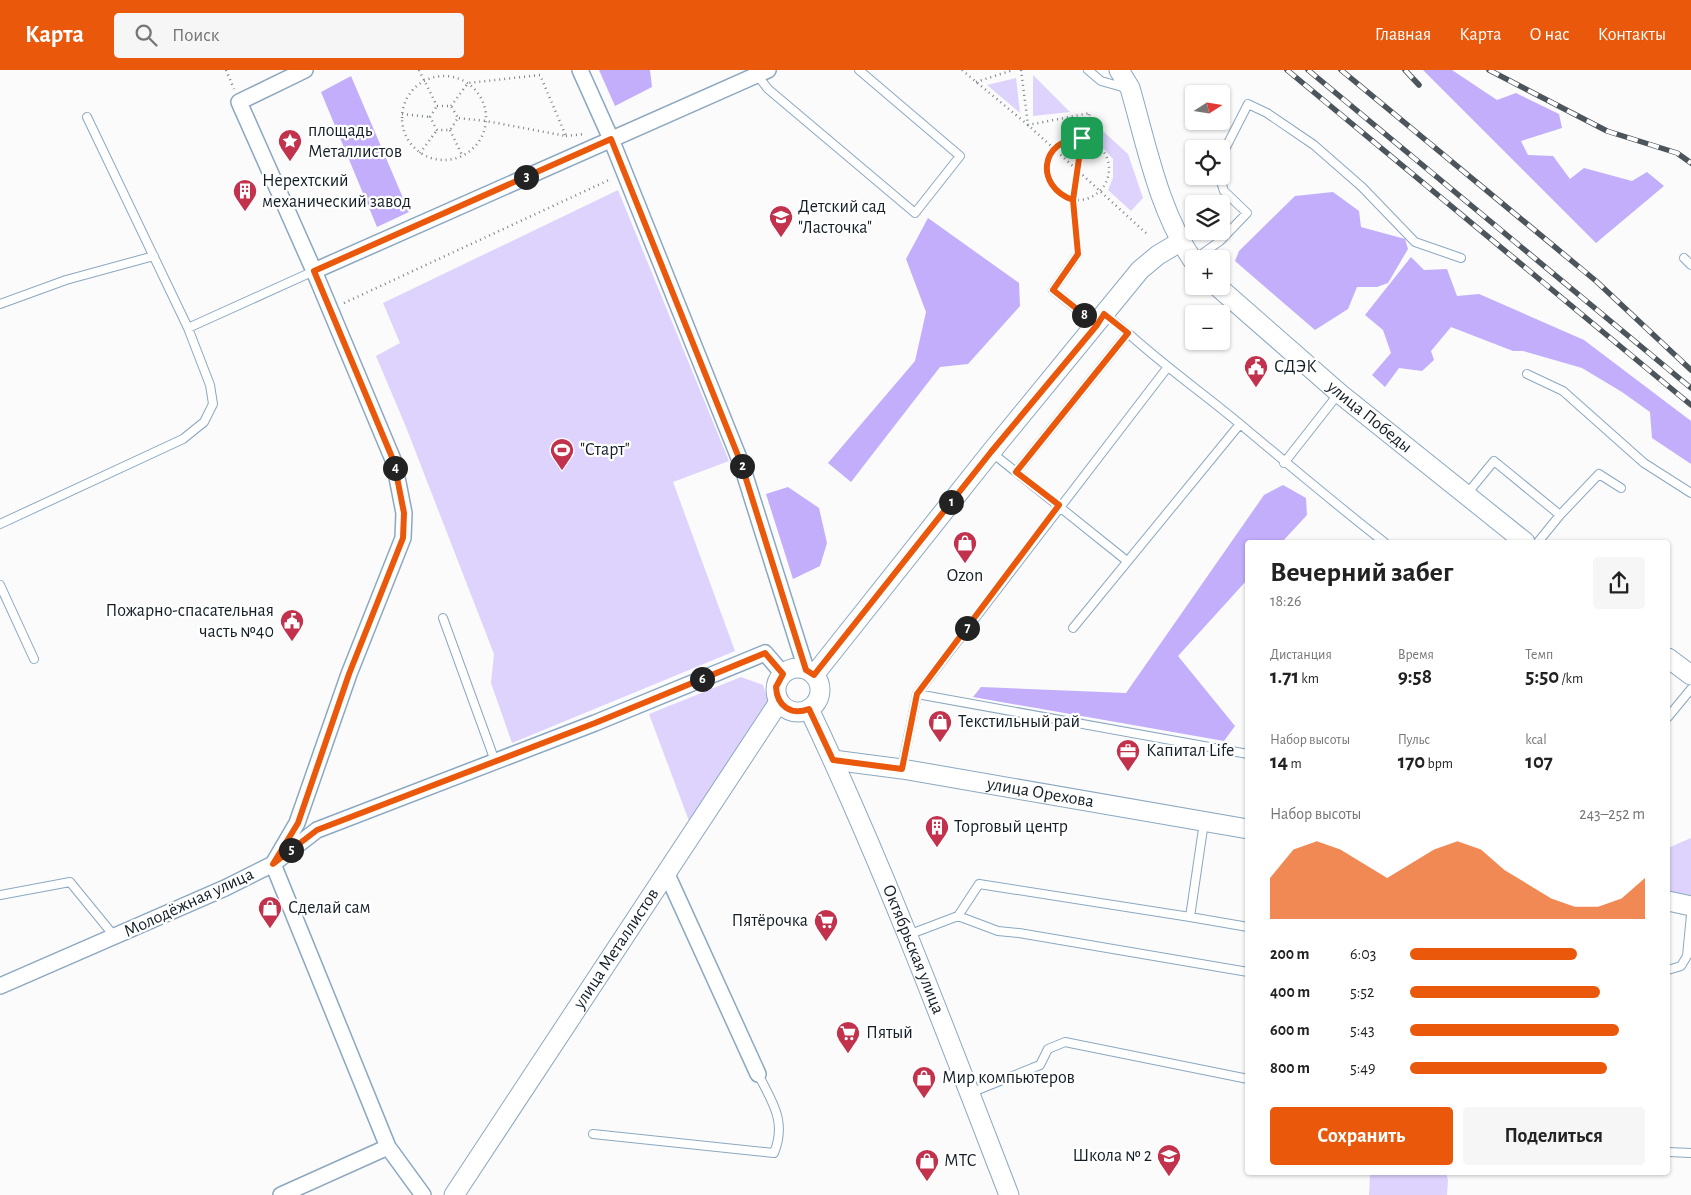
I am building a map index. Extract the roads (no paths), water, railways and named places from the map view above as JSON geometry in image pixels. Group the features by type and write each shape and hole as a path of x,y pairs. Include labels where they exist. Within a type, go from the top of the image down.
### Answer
{"street":[{"path":"305,70 239,102 314,271 394,462 404,513 403,538 349,674 298,823 273,864 388,1146 423,1195"},
{"path":"580,70 611,139 741,463 810,672 818,681 820,694 814,705 803,712 790,710 780,702 776,687 783,674 794,668 810,672"},
{"path":"1120,70 1130,79 1169,218 1180,242 1186,250"},
{"path":"314,271 763,73"},
{"path":"810,672 1101,320 1140,270 1158,255 1180,242"},
{"name":"улица Победы","path":"1227,295 1339,393 1522,540"},
{"name":"Молодёжная улица","path":"0,986 115,937 273,864 317,830 595,723 765,653 783,674"},
{"path":"1670,659 1691,675"},
{"name":"улица Металлистов","path":"454,1195 780,702"},
{"name":"Октябрьская улица","path":"809,709 908,934 1009,1195"},
{"name":"улица Орехова","path":"833,760 902,769 1245,829"},
{"path":"666,872 758,1074"},
{"path":"1670,902 1691,906"},
{"path":"281,1195 388,1146"}],"lane":[{"path":"763,73 768,89 915,213 960,156 859,70"},
{"path":"1088,70 1101,81 1130,79"},
{"path":"1230,140 1248,104 1267,113 1314,146 1362,187 1416,242 1461,258"},
{"path":"0,524 182,439 204,422 213,404 210,385 188,328 87,117"},
{"path":"1208,250 1220,241 1247,213 1224,191 1222,185"},
{"path":"1078,254 1053,290 1101,320 1128,333 1167,368 1240,424 1284,463 1381,540"},
{"path":"0,304 66,280 154,256"},
{"path":"1684,258 1691,265"},
{"path":"188,328 314,271"},
{"path":"1016,472 1128,333"},
{"path":"902,769 917,694 1059,505 1167,368"},
{"path":"1527,374 1564,391 1644,463 1691,493"},
{"path":"1284,463 1339,393"},
{"path":"1073,628 1240,424"},
{"path":"991,452 1127,561"},
{"path":"1466,495 1494,461 1560,516"},
{"path":"1540,540 1599,474 1621,488"},
{"path":"0,585 34,658"},
{"path":"443,618 495,761"},
{"path":"1670,715 1691,689"},
{"path":"917,694 1245,753"},
{"path":"1190,917 1204,822"},
{"path":"0,895 70,882 115,937"},
{"path":"908,934 958,916 979,884 1245,926"},
{"path":"1670,969 1681,966 1687,956 1691,915"},
{"path":"958,916 998,931 1245,971"},
{"path":"969,1093 1040,1065 1048,1049 1065,1042 1245,1078"},
{"path":"593,1134 774,1153 780,1138 777,1110 758,1074"},
{"path":"1670,1152 1691,1152"}],"railway":[{"path":"1287,70 1691,405"},
{"path":"1308,70 1691,388"},
{"path":"1341,70 1596,281 1691,370"},
{"path":"1405,70 1419,85"},
{"path":"1489,70 1607,131 1677,153 1691,163"}],"place":[{"name":"площадь Металлистов","path":"290,162"},
{"name":"Нерехтский механический завод","path":"245,212"},
{"name":"Детский сад \"Ласточка\"","path":"781,238"},
{"name":"СДЭК","path":"1256,388"},
{"name":"\"Старт\"","path":"562,471"},
{"name":"Ozon","path":"965,564"},
{"name":"Пожарно-спасательная часть №40","path":"292,642"},
{"name":"Текстильный рай","path":"940,743"},
{"name":"Капитал Life","path":"1128,772"},
{"name":"Торговый центр","path":"937,848"},
{"name":"Сделай сам","path":"270,929"},
{"name":"Пятёрочка","path":"826,942"},
{"name":"Пятый","path":"848,1054"},
{"name":"Мир компьютеров","path":"924,1099"},
{"name":"Школа № 2","path":"1169,1177"},
{"name":"МТС","path":"927,1182"}]}
